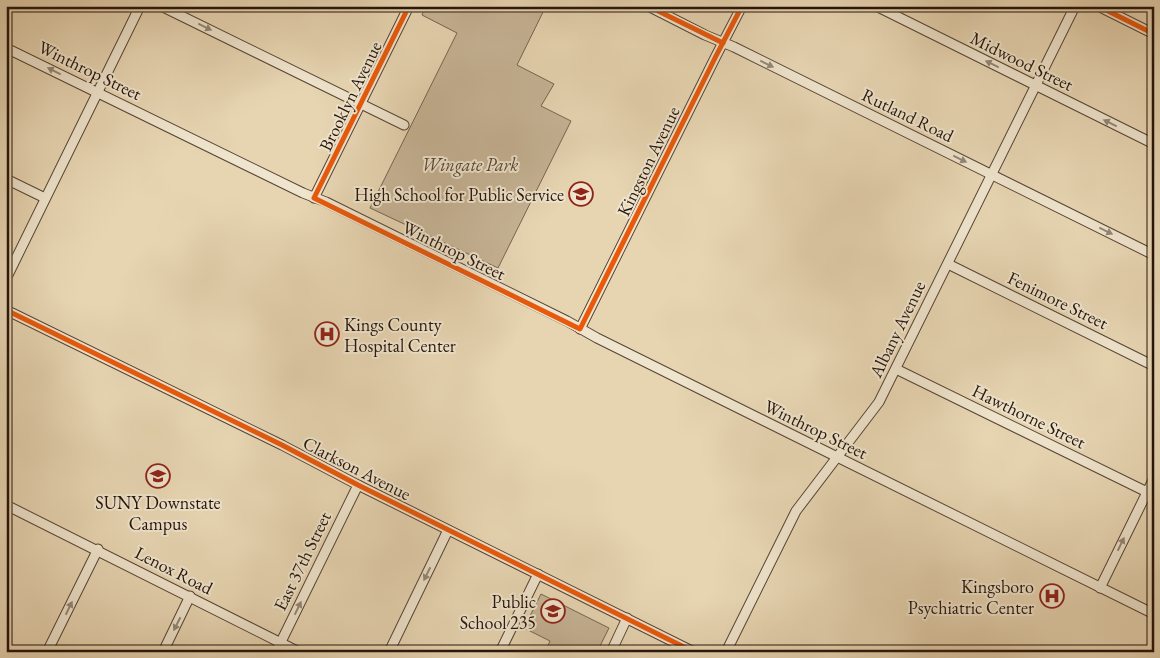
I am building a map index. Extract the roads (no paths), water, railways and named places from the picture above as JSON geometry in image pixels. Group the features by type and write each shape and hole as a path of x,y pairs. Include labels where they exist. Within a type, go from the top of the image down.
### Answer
{"street":[{"path":"6,280 140,6"},
{"path":"161,6 404,125"},
{"name":"Brooklyn Avenue","path":"314,198 410,6"},
{"name":"Rutland Road","path":"648,6 1154,255"},
{"name":"Kingston Avenue","path":"580,329 742,6"},
{"name":"Midwood Street","path":"876,6 1154,144"},
{"name":"Albany Avenue","path":"726,652 796,511 879,402 1075,6"},
{"path":"1098,6 1154,34"},
{"name":"Winthrop Street","path":"6,48 580,329 1154,614"},
{"path":"6,179 45,198"},
{"name":"Fenimore Street","path":"948,264 1154,366"},
{"name":"Clarkson Avenue","path":"6,310 223,416 694,652"},
{"name":"Hawthorne Street","path":"896,369 1147,492"},
{"path":"1100,588 1154,478"},
{"name":"East 37th Street","path":"276,652 358,485"},
{"name":"Lenox Road","path":"7,507 98,549 299,652"},
{"path":"389,652 448,530"},
{"path":"47,652 98,549"},
{"path":"500,652 538,574"},
{"path":"163,652 190,596"},
{"path":"610,652 627,618"}],"place":[{"name":"High School for Public Service","path":"581,194"},
{"name":"Kings County Hospital Center","path":"327,334"},
{"name":"SUNY Downstate Campus","path":"158,476"},
{"name":"Kingsboro Psychiatric Center","path":"1052,596"},
{"name":"Public School 235","path":"553,611"}],"park label":[{"name":"Wingate Park","path":"470,164"}]}
